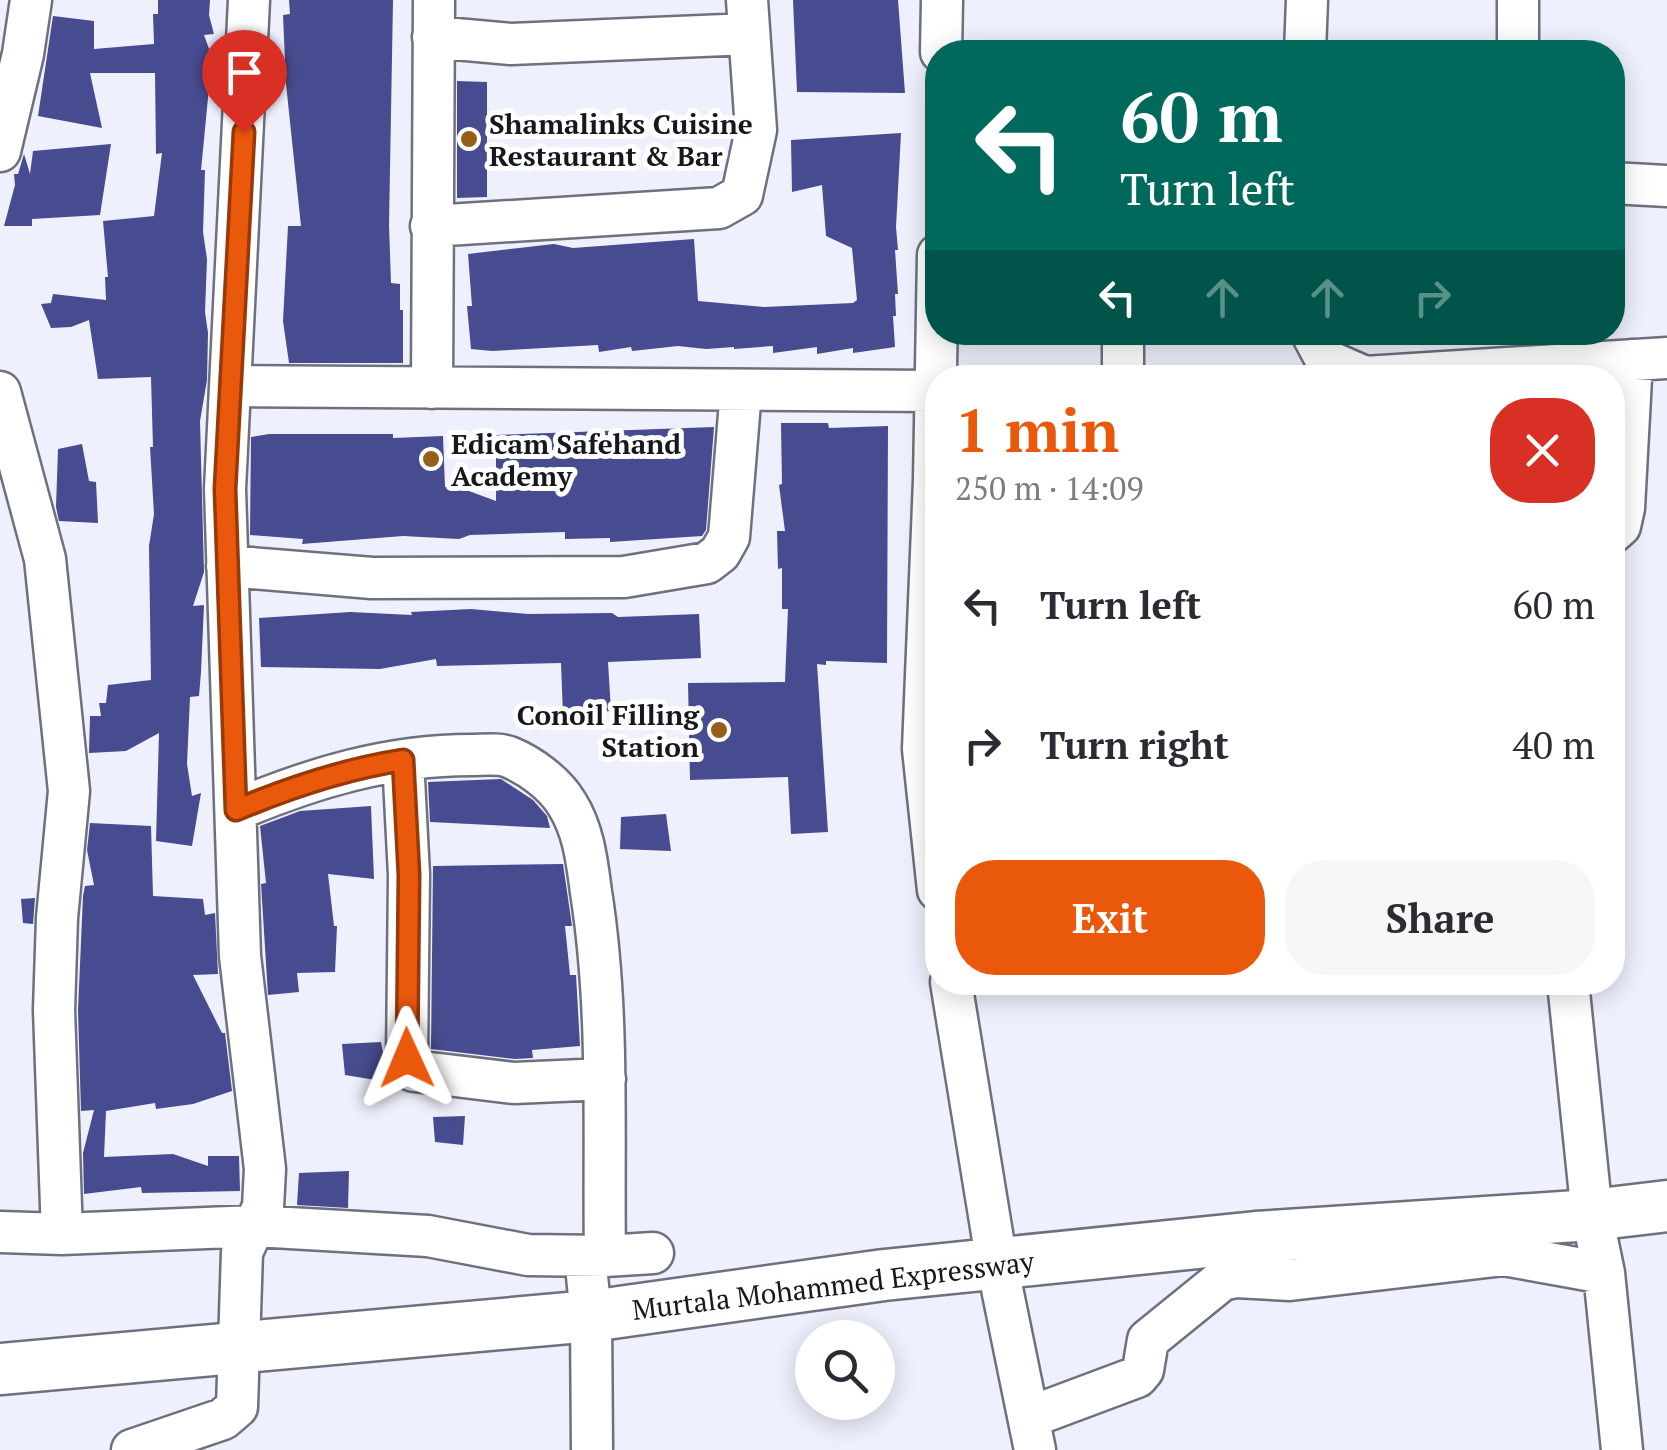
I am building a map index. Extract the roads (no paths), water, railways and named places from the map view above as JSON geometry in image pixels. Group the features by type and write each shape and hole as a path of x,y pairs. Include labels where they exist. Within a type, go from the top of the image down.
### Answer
{"main road":[{"name":"Murtala Mohammed Expressway","path":"0,1370 592,1316 884,1276 1256,1237 1592,1215 1667,1206"}],"street":[{"path":"0,151 31,0"},
{"path":"132,1450 230,1415 237,1408 242,1252 263,1207 265,1169 240,956 225,489 249,0"},
{"path":"941,40 942,0"},
{"path":"1306,40 1307,0"},
{"path":"1518,0 1518,40"},
{"path":"432,226 718,208 742,195 756,130 748,17 512,44 434,18 432,226 432,388"},
{"path":"1625,184 1667,186"},
{"path":"1318,345 1326,360 1337,365"},
{"path":"1555,365 1650,359 1625,502"},
{"path":"230,386 925,392"},
{"path":"227,566 372,578 522,578 624,577 707,563 720,553 730,537 741,390"},
{"path":"0,392 45,559 68,791 56,918 62,1234"},
{"path":"925,690 925,768"},
{"path":"236,810 296,785 372,764 433,755 506,755 551,783 568,806 583,840 598,935 605,1079 592,1316 592,1450"},
{"path":"403,760 409,875 407,1058 414,1071 514,1083 605,1079"},
{"path":"954,995 997,1264 1033,1433 1137,1377 1143,1370 1148,1340 1222,1280 1290,1280 1504,1255 1604,1273"},
{"path":"1569,995 1622,1450"},
{"path":"0,1232 62,1234 254,1226 428,1236 528,1254 653,1253"}],"place":[{"name":"Shamalinks Cuisine Restaurant & Bar","path":"469,139"},
{"name":"Edicam Safehand Academy","path":"431,459"},
{"name":"Conoil Filling Station","path":"719,730"}]}
